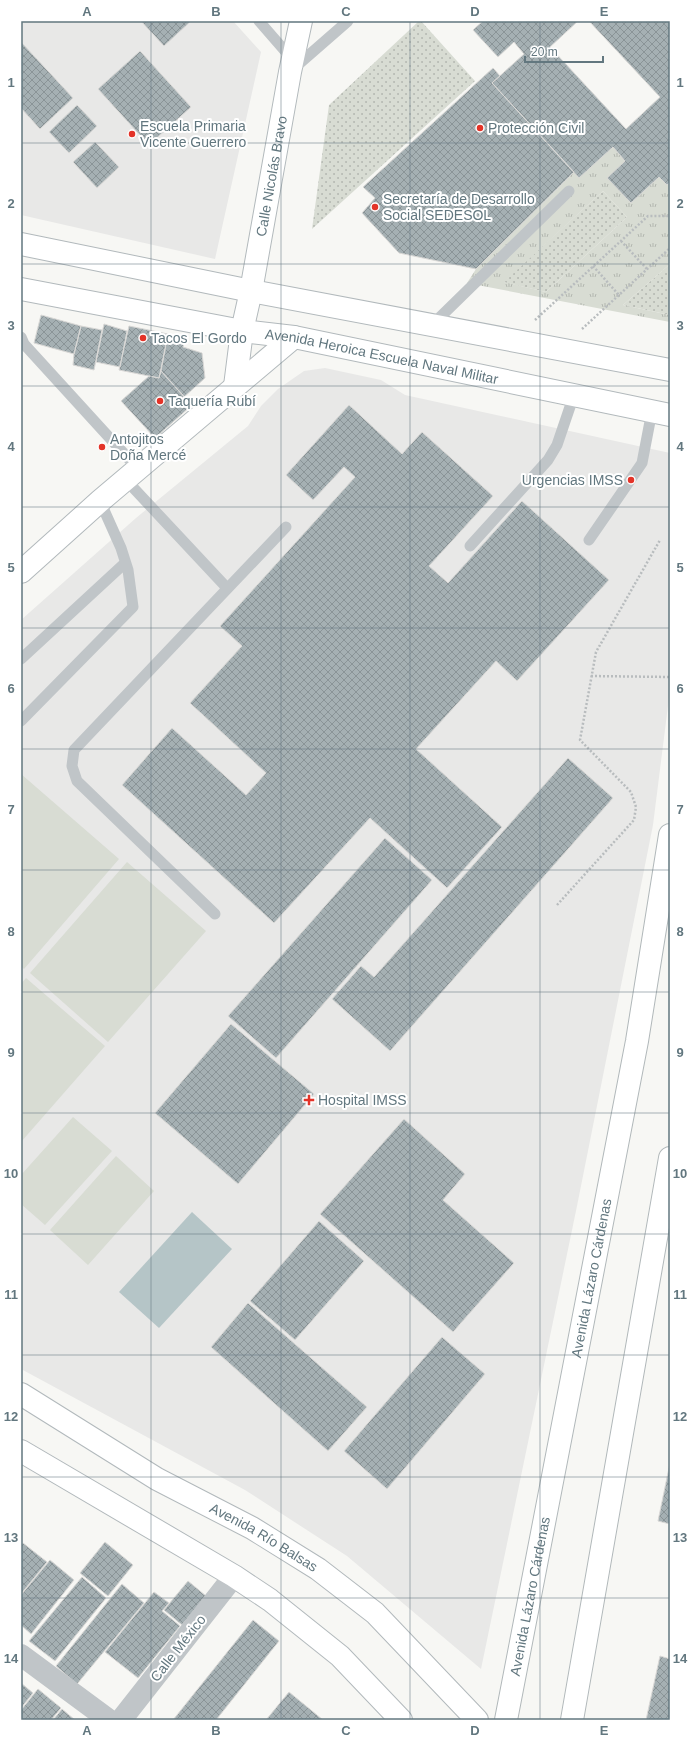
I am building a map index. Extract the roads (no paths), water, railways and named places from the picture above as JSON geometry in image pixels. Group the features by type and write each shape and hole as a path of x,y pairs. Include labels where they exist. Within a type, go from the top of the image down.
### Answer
{"street":[{"name":"Calle Nicolás Bravo","path":"235,386 242,331 251,291 291,66 301,21"},
{"path":"21,244 251,291 670,370"},
{"name":"Avenida Heroica Escuela Naval Militar","path":"21,289 242,331 294,337 661,413"},
{"path":"21,572 100,501 294,337"},
{"name":"Avenida Lázaro Cárdenas","path":"506,1720 635,1049 670,835"},
{"path":"572,1720 670,1158"},
{"name":"Avenida Río Balsas","path":"21,1394 157,1479 252,1528 318,1569 375,1613 476,1720"},
{"path":"21,1451 234,1576 270,1600 340,1656 401,1720"},
{"name":"Calle México","path":"121,1720 234,1576"},
{"path":"21,1655 108,1720"}],"lane":[{"path":"259,21 291,66 348,21"},
{"path":"432,325 569,191"},
{"path":"21,336 24,344 227,588"},
{"path":"470,546 548,460 557,445 574,395"},
{"path":"589,540 642,464 661,413"},
{"path":"21,721 133,607 121,548 100,501"},
{"path":"215,914 77,781 72,766 74,750 286,527"},
{"path":"21,659 125,563"}],"place":[{"name":"Protección Civil","path":"480,128"},
{"name":"Escuela Primaria Vicente Guerrero","path":"132,134"},
{"name":"Secretaría de Desarrollo Social SEDESOL","path":"375,207"},
{"name":"Tacos El Gordo","path":"143,338"},
{"name":"Taquería Rubí","path":"160,401"},
{"name":"Antojitos Doña Mercé","path":"102,447"},
{"name":"Urgencias IMSS","path":"631,480"},
{"name":"Hospital IMSS","path":"309,1100"}]}
